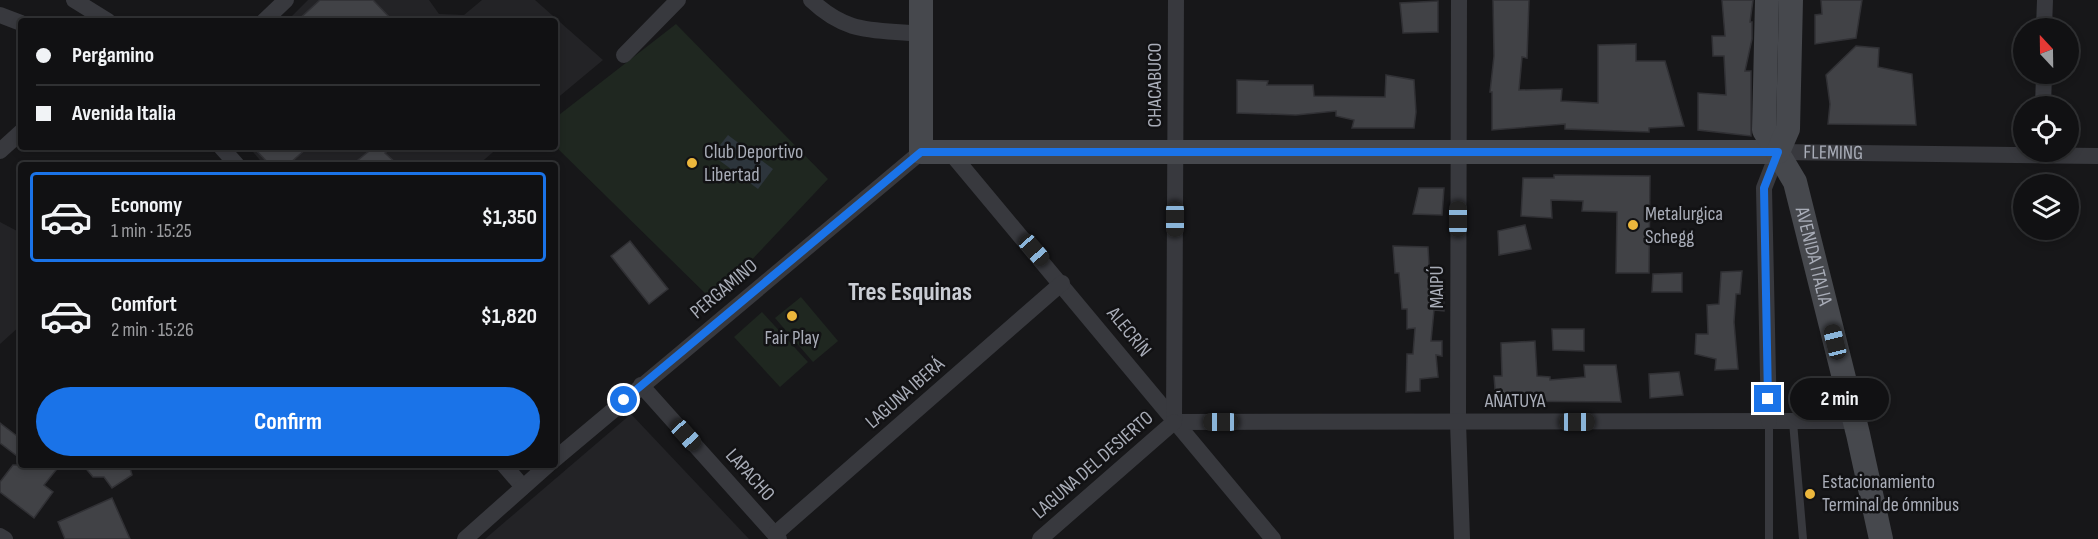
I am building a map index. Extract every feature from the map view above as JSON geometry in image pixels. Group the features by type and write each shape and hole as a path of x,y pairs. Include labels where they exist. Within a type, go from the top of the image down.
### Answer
{"main road":[{"path":"921,0 921,152"},
{"name":"AVENIDA ITALIA","path":"1767,0 1764,129 1796,182 1855,421 1881,539"},
{"name":"AVENIDA ITALIA","path":"1778,152 1788,129 1791,0"},
{"name":"FLEMING","path":"921,152 1778,152"}],"street":[{"path":"74,0 103,18"},
{"path":"267,18 286,0"},
{"path":"624,55 678,0"},
{"path":"811,0 830,18 847,26 921,34"},
{"name":"CHACABUCO","path":"1174,422 1176,0"},
{"name":"MAIPÚ","path":"1459,0 1458,422 1462,539"},
{"path":"2044,18 2045,0"},
{"path":"0,15 18,22"},
{"path":"0,151 18,135"},
{"path":"224,150 234,162"},
{"name":"PERGAMINO","path":"558,456 921,152"},
{"name":"ALECRÍN","path":"950,152 1062,283 1174,422 1273,539"},
{"name":"FLEMING","path":"1778,152 2013,154"},
{"name":"AVENIDA ITALIA","path":"1769,422 1764,188 1778,152"},
{"name":"FLEMING","path":"2079,155 2098,156"},
{"name":"LAGUNA IBERÁ","path":"777,537 1062,283"},
{"name":"LAPACHO","path":"642,385 777,537"},
{"name":"AÑATUYA","path":"1174,422 1855,421"},
{"name":"LAGUNA DEL DESIERTO","path":"1040,539 1174,422"},
{"path":"507,468 523,487"},
{"path":"465,539 545,468"},
{"path":"0,536 5,539"}],"lane":[{"path":"1769,422 1769,539"},
{"path":"1793,422 1803,539"}],"shaded area":[{"path":"308,0 429,0 439,14 464,15 482,0 535,0 555,18 290,18"},
{"path":"558,20 603,60 558,98"},
{"name":"Club Deportivo Libertad","path":"676,24 828,179 713,301 558,149 558,116"},
{"path":"728,135 773,169 758,189 712,155"},
{"path":"252,150 496,150 482,162 262,162"},
{"path":"0,222 18,231 18,328 0,344"},
{"path":"801,297 838,341 813,362 775,318"},
{"path":"762,312 808,362 780,387 734,337"},
{"path":"631,414 749,539 485,539"}],"building":[{"path":"320,0 373,0 390,18 300,18"},
{"path":"1493,0 1529,0 1527,58 1522,57 1519,90 1562,89 1561,101 1598,103 1598,45 1636,44 1636,61 1665,61 1684,126 1649,128 1649,132 1565,129 1565,124 1492,130 1492,92 1490,92 1494,56"},
{"path":"1722,0 1753,0 1750,22 1752,22 1752,39 1745,71 1751,71 1751,136 1698,130 1698,93 1726,95 1724,56 1713,56 1712,36 1725,36"},
{"path":"1821,0 1862,0 1856,38 1815,44 1815,15 1822,14"},
{"path":"1438,1 1438,32 1403,33 1400,3"},
{"path":"1856,46 1879,48 1878,67 1912,74 1916,125 1828,124 1830,104 1826,75"},
{"path":"1386,75 1414,80 1416,112 1414,128 1352,128 1354,120 1336,116 1336,111 1296,115 1237,113 1237,80 1268,81 1267,85 1313,85 1314,96 1385,97"},
{"path":"256,150 305,150 291,162 267,162"},
{"path":"370,150 389,150 385,153 395,162 356,162"},
{"path":"1554,175 1650,176 1649,273 1616,273 1617,212 1582,211 1583,201 1551,200 1552,218 1521,216 1523,178 1554,178"},
{"path":"1419,188 1444,188 1442,215 1413,214"},
{"path":"1525,225 1531,249 1499,255 1498,231"},
{"path":"630,241 668,289 649,304 611,256"},
{"path":"1393,246 1428,247 1430,283 1443,282 1444,311 1434,310 1431,341 1442,341 1442,356 1436,355 1438,377 1420,379 1420,391 1406,392 1407,354 1413,354 1415,328 1407,329 1407,309 1402,309 1399,273 1395,273"},
{"path":"1742,271 1740,294 1736,294 1734,322 1738,369 1715,370 1716,359 1695,354 1696,334 1708,334 1707,305 1719,304 1721,272"},
{"path":"1682,273 1682,292 1652,292 1653,274"},
{"path":"1552,329 1584,329 1584,351 1553,350"},
{"path":"1535,341 1537,376 1550,377 1550,380 1585,377 1584,365 1616,365 1621,402 1496,401 1494,376 1502,376 1501,343"},
{"path":"1679,372 1683,395 1650,398 1649,374"},
{"path":"0,423 18,437 18,457 0,443"},
{"path":"13,465 18,465 18,468 58,468 44,485 53,492 34,518 0,492 0,482"},
{"path":"86,468 130,468 132,475 112,488 104,477 93,477"},
{"path":"112,498 130,539 65,539 58,522"}],"place":[{"name":"Club Deportivo Libertad","path":"692,163"},
{"name":"Metalurgica Schegg","path":"1633,225"},
{"name":"Fair Play","path":"792,316"},
{"name":"Estacionamiento Terminal de ómnibus","path":"1810,494"}],"district":[{"name":"Tres Esquinas","path":"910,292"}],"route":[{"path":"624,400 921,152 1778,152 1764,188 1768,399"}]}
